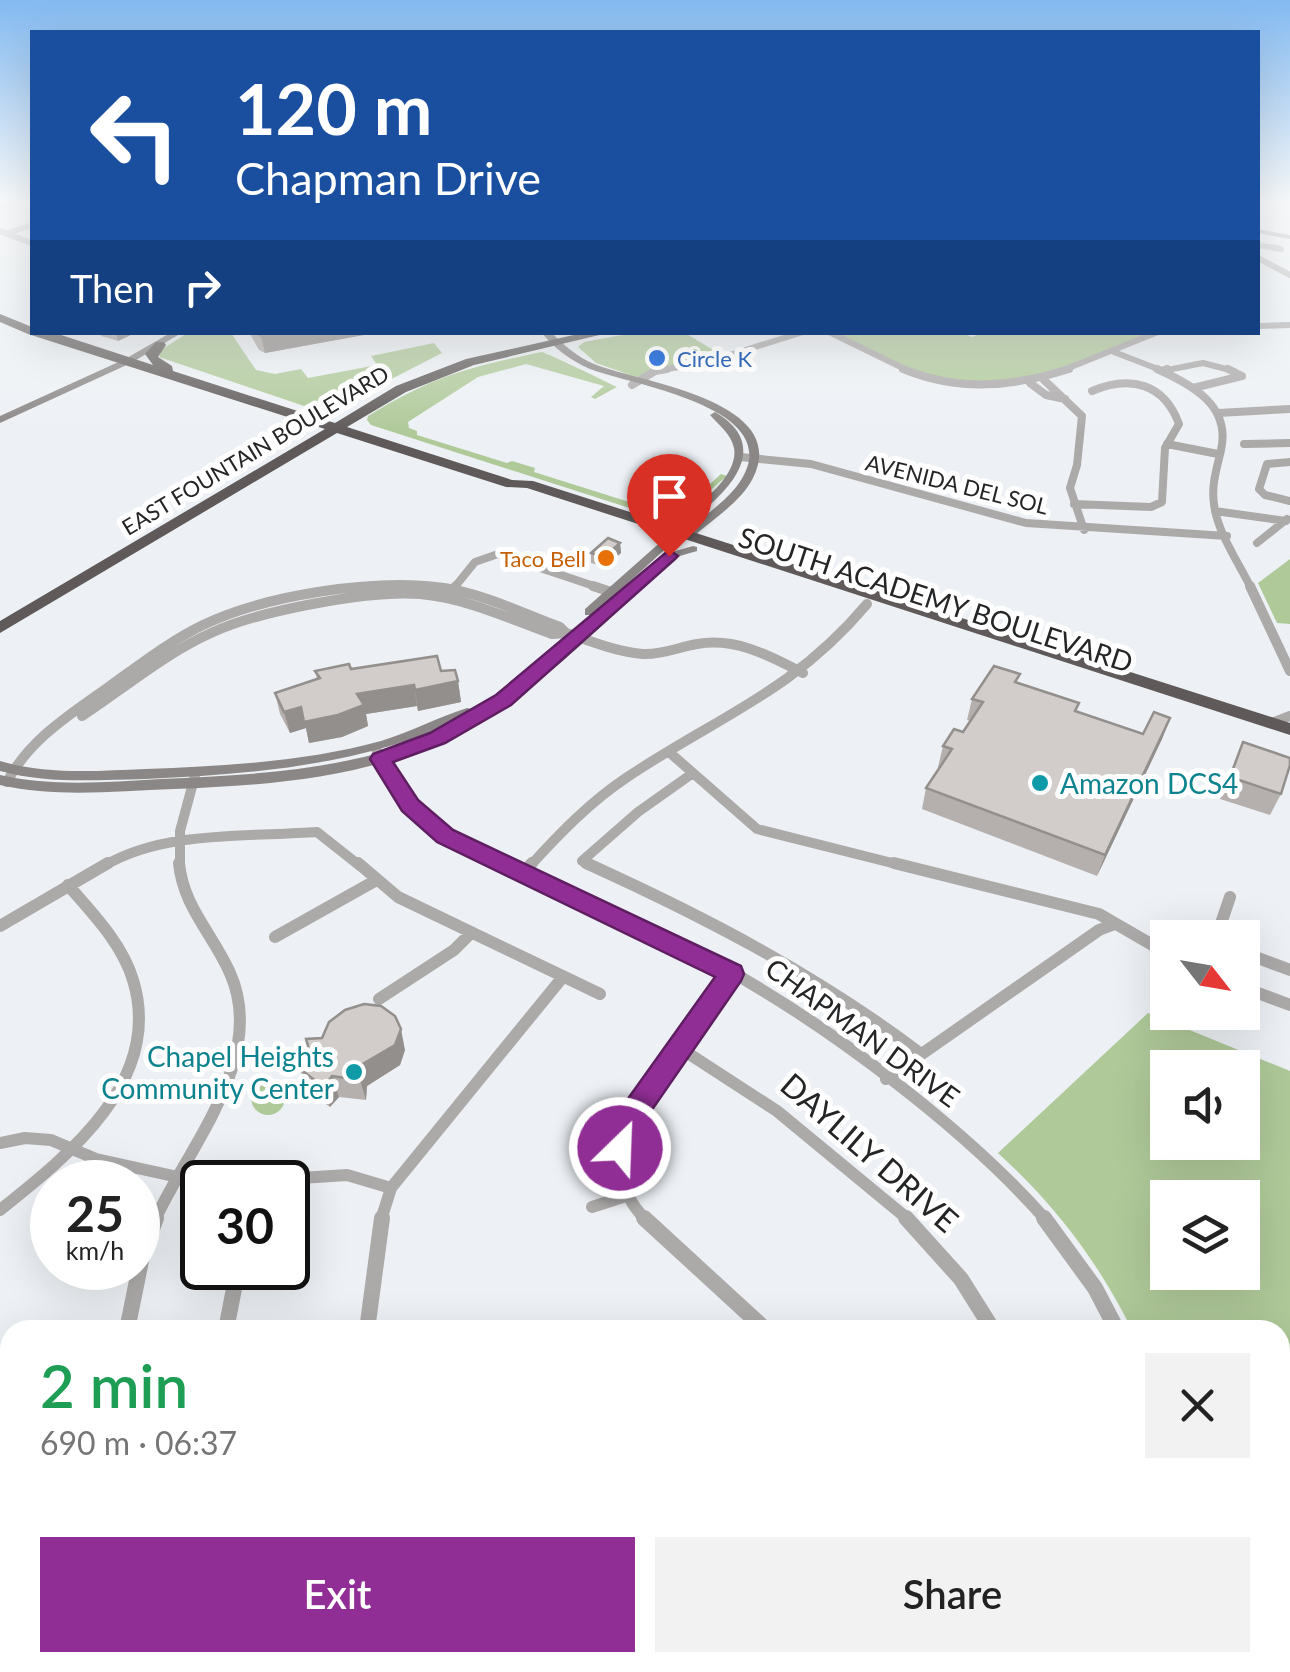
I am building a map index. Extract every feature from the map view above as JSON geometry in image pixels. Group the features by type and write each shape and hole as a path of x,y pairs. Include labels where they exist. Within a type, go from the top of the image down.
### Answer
{"highway":[{"name":"SOUTH ACADEMY BOULEVARD","path":"0,320 30,330"},
{"name":"SOUTH ACADEMY BOULEVARD","path":"45,335 512,484 528,484 665,534"},
{"name":"EAST FOUNTAIN BOULEVARD","path":"0,628 393,381 426,368 586,335"},
{"path":"160,345 151,354 152,359 192,382"},
{"name":"EAST FOUNTAIN BOULEVARD","path":"0,614 327,425"},
{"name":"SOUTH ACADEMY BOULEVARD","path":"512,484 517,492 565,508 852,588 1290,728"},
{"path":"565,508 594,512 691,542"},
{"path":"665,534 836,588 852,588"},
{"name":"SOUTH ACADEMY BOULEVARD","path":"691,542 1290,743"}],"street":[{"path":"1260,326 1290,325"},
{"path":"1276,326 1290,338"},
{"path":"0,423 175,335"},
{"path":"635,383 655,371 704,363 793,335"},
{"path":"834,335 885,365 924,378 972,386 1030,383 1083,369 1151,335"},
{"path":"552,340 558,351 585,370 721,409 746,431 754,458 743,484 691,542 572,635"},
{"path":"1114,352 1192,388 1218,413 1224,428 1210,492 1215,512 1290,671"},
{"path":"1162,371 1196,363 1229,369 1242,376 1192,388"},
{"path":"1074,504 1162,502 1160,482 1168,458 1167,442 1178,424 1169,404 1134,381 1111,381 1098,376"},
{"path":"1044,380 1082,416 1077,465 1070,479 1084,530"},
{"path":"1092,390 1111,381"},
{"path":"8,774 49,788 194,778 282,779 438,738 486,712 532,678 665,534 686,521 730,478 740,457 734,435 713,413 635,383"},
{"path":"1030,383 1046,395 1066,399"},
{"path":"1218,413 1290,409"},
{"path":"1167,442 1218,452"},
{"path":"1244,444 1290,443"},
{"name":"AVENIDA DEL SOL","path":"740,457 811,464 1010,520 1084,530 1228,536"},
{"path":"1290,462 1267,464 1259,489 1264,495 1290,501"},
{"path":"1215,512 1288,519"},
{"path":"1257,544 1288,519"},
{"path":"449,594 475,562 498,554 611,592"},
{"path":"8,774 79,717 188,645 229,624 259,614 394,594 449,594 552,634 572,635 649,655 705,643 734,644 754,648 803,673"},
{"path":"522,874 594,802 669,752 803,673 837,642 867,604"},
{"path":"1272,722 1290,716"},
{"path":"669,752 758,829 1099,914 1150,944"},
{"name":"CHAPMAN DRIVE","path":"378,754 396,789 432,827 456,843 732,974 818,1028 886,1079 1019,1186 1068,1244 1111,1320"},
{"path":"693,773 638,812 582,861 773,952 844,996 921,1054"},
{"path":"129,1320 148,1233 228,1076 237,1044 239,1008 233,976 220,948 188,903 178,872 178,842 194,778"},
{"path":"0,926 125,853 178,842 316,832 328,836 373,882 600,994"},
{"path":"275,937 373,882"},
{"path":"0,1210 71,1147 122,1090 137,1059 142,1033 140,996 112,932 68,885"},
{"path":"1222,920 1230,897"},
{"path":"886,1079 1112,924"},
{"path":"380,999 454,950 471,933"},
{"path":"1260,959 1290,970"},
{"path":"732,974 622,1135 619,1170 626,1196 642,1216 755,1320"},
{"path":"368,1320 380,1223 392,1188 562,978"},
{"path":"1260,994 1290,1005"},
{"name":"DAYLILY DRIVE","path":"680,1048 751,1090 907,1216 962,1277 988,1320"},
{"path":"0,1143 25,1138 178,1177"},
{"path":"310,1178 347,1175 392,1188"},
{"path":"592,1207 626,1196"},
{"path":"228,1320 234,1290"}],"green space":[{"path":"184,335 232,335 256,370 275,374 301,369 308,378 377,365 371,356 434,343 442,353 333,409 307,407 159,357 161,350"},
{"path":"622,335 688,335 722,355 636,377 596,363 578,347 584,342"},
{"path":"840,335 1144,335 1065,368 1011,381 952,381 908,371"},
{"path":"542,352 617,387 595,399 591,397 604,386 526,364 478,377 408,422 409,428 417,431 417,435 535,468 534,472 661,512 687,505 721,474 727,476 673,522 371,425 367,420 391,402 432,382"},
{"path":"1290,559 1290,624 1277,623 1258,583"},
{"path":"1148,1013 1150,1030 1190,1030 1239,1050 1150,1050 1150,1160 1260,1160 1260,1059 1290,1071 1290,1320 1127,1320 1105,1280 1038,1192 998,1153"},
{"path":"268,1081 280,1086 285,1098 280,1110 268,1115 256,1110 251,1098 256,1086"}],"building":[{"path":"608,538 620,543 604,557 591,553"},
{"path":"437,656 441,671 455,670 458,681 415,690 414,685 357,694 364,705 338,715 304,722 301,707 284,712 275,693 320,678 315,671"},
{"name":"Amazon DCS4","path":"994,666 1020,674 1015,682 1079,703 1075,711 1143,734 1154,712 1170,718 1105,855 926,788 952,749 943,746 954,729 963,732 983,702 972,699"},
{"path":"1243,742 1290,758 1281,794 1230,777"},
{"path":"364,1004 381,1006 395,1016 401,1029 395,1045 361,1065 360,1080 332,1076 324,1087 300,1069 313,1062 306,1039 322,1038 329,1022 345,1010"}],"place":[{"name":"Circle K","path":"657,358"},
{"name":"Taco Bell","path":"606,558"},
{"name":"Amazon DCS4","path":"1040,783"},
{"name":"Chapel Heights Community Center","path":"354,1072"}],"route":[{"path":"620,1148 627,1123 732,974 456,843 410,806 380,759 438,738 504,700 669,556"}]}
